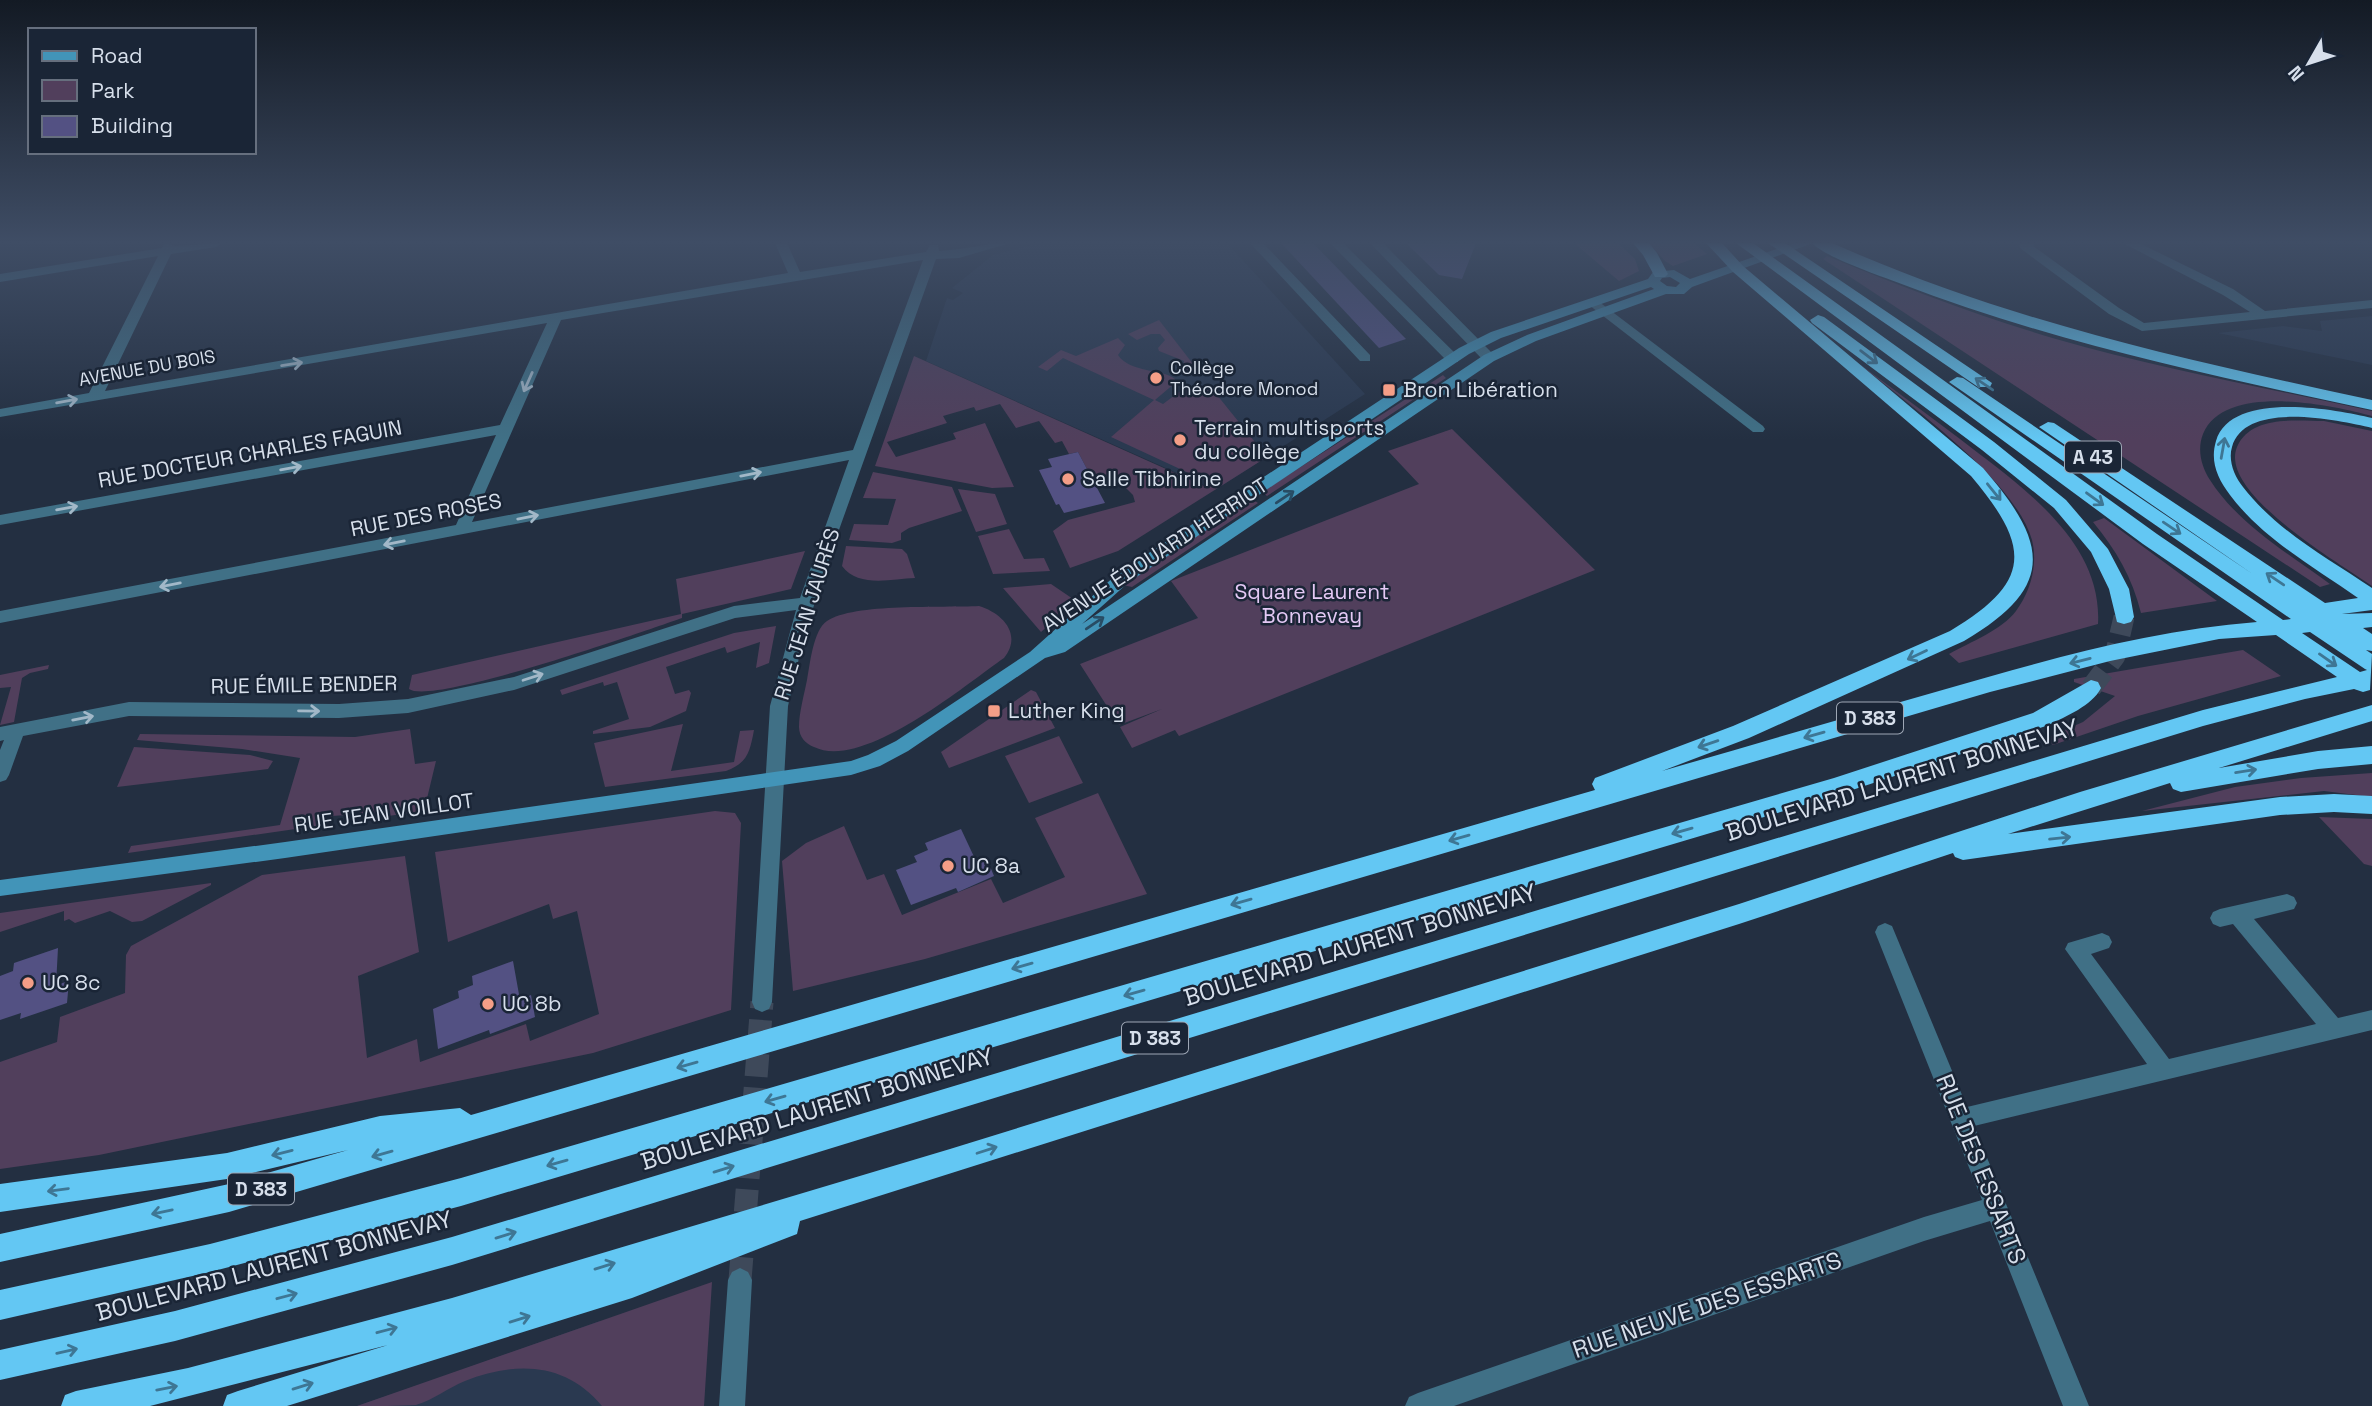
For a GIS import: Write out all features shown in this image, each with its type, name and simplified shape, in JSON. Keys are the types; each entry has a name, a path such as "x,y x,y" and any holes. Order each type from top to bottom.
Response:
{"highway":[{"path":"1524,819 1623,775 1741,732 1957,636 1983,622 2005,604 2016,590 2022,575 2024,553 2021,535 2009,512 1977,472 1785,309"},
{"path":"1803,309 1988,446 2060,504 2087,534 2112,572 2124,617"},
{"path":"1833,309 2150,539 2372,690"},
{"name":"A 43","path":"1849,309 2372,664"},
{"name":"A 43","path":"1874,309 2372,644"},
{"path":"1981,309 2028,324 2160,359 2372,405"},
{"path":"1998,309 2095,336 2176,354 2372,391"},
{"path":"2372,423 2314,412 2292,411 2245,419 2226,435 2221,443 2221,460 2235,490 2250,507 2372,601"},
{"path":"2215,629 2372,601"},
{"name":"D 383","path":"0,1248 229,1198 1990,684 2215,629 2372,620"},
{"name":"BOULEVARD LAURENT BONNEVAY","path":"0,1366 175,1326 452,1251 2203,718 2305,691 2372,677"},
{"path":"0,1305 211,1258 461,1192 1754,810 2041,719 2070,704 2091,688"},
{"path":"76,1406 188,1383 452,1313 950,1162 1919,856 2080,801 2372,713"},
{"path":"1919,856 2197,779 2318,760 2372,755"},
{"path":"1919,856 2079,836 2232,812 2334,803 2372,804"},
{"path":"0,1198 227,1167 380,1129 518,1114"},
{"path":"238,1406 632,1284 950,1162"}],"street":[{"path":"95,396 138,309"},
{"name":"AVENUE DU BOIS","path":"0,413 617,309"},
{"name":"RUE JEAN JAURÈS","path":"762,1002 779,706 806,604 912,309"},
{"path":"1318,309 1364,358"},
{"path":"1402,309 1453,359"},
{"path":"1442,309 1489,358"},
{"name":"AVENUE ÉDOUARD HERRIOT","path":"1036,656 1047,642 1123,578 1453,359 1477,344 1576,309"},
{"path":"1603,309 1758,429"},
{"name":"AVENUE ÉDOUARD HERRIOT","path":"774,779 851,768 874,761 902,747 1036,656 1059,648 1489,358 1526,340 1613,309"},
{"path":"2111,309 2141,327 2326,309"},
{"path":"2253,309 2263,315"},
{"path":"461,530 555,320"},
{"name":"RUE DOCTEUR CHARLES FAGUIN","path":"0,520 506,429"},
{"name":"RUE DES ROSES","path":"0,617 860,453"},
{"name":"RUE ÉMILE BENDER","path":"8,733 129,709 339,711 408,706 514,683 734,611 806,604"},
{"path":"0,775 8,733"},
{"name":"RUE JEAN VOILLOT","path":"0,888 271,852 774,779"},
{"path":"2287,903 2228,916 2333,1028"},
{"name":"RUE DES ESSARTS","path":"1885,932 2076,1406"},
{"path":"2102,943 2075,949 2164,1069"},
{"path":"1961,1119 2372,1020"},
{"name":"RUE NEUVE DES ESSARTS","path":"1418,1406 1924,1229 1997,1207"},
{"path":"732,1406 740,1280"}],"shaded area":[{"name":"Collège Théodore Monod","path":"943,309 1287,309 1365,394 1215,490 926,361"},
{"path":"2372,316 2372,365 2218,333 2283,326 2322,331 2320,321"},
{"path":"600,1321 622,1406 357,1406 436,1379"}],"green space":[{"path":"1898,309 1964,309 2095,350 2372,411 2372,416 2306,403 2255,403 2233,408 2215,418 2201,440 2200,451 2204,469 2222,496 2249,524 2330,584 2320,587"},
{"path":"1159,320 1200,373 1186,374 1183,369 1184,361 1159,351 1158,348 1165,340 1160,334 1151,334 1137,340 1128,334"},
{"path":"1118,338 1125,345 1118,355 1123,361 1175,379 1175,383 1155,400 1163,404 1183,389 1209,385 1267,457 1118,551 1070,568 1053,531 1068,520 1135,502 1133,495 1120,482 1097,488 1078,452 1069,454 1062,441 1055,443 1039,421 1016,428 1000,404 976,411 974,407 943,416 947,423 887,442 896,457 956,439 953,433 985,423 1014,487 992,488 875,466 914,356 1204,486 1208,482 1111,437 1154,400 1063,358 1047,371 1038,367 1061,350 1076,356"},
{"path":"1857,362 2007,475 2053,517 2072,540 2087,566 2096,594 2098,624 1959,663 1949,654 1994,630 2016,611 2026,595 2032,577 2032,540 2022,517 1982,468 1929,420"},
{"path":"1443,375 1446,378 1267,496 1262,492"},
{"path":"2324,421 2372,431 2372,586 2285,525 2246,485 2236,465 2237,447 2252,429 2275,422"},
{"name":"Square Laurent Bonnevay","path":"1452,429 1595,570 1179,736 1175,730 1132,748 1120,727 1162,709 1119,725 1080,664 1198,618 1171,581 1419,484 1388,451"},
{"path":"873,472 952,487 962,511 909,528 901,533 901,540 892,543 849,540 854,524 888,525 896,499 863,498"},
{"path":"958,489 995,494 1007,524 976,532"},
{"path":"1252,499 1258,503 1132,587 1123,585"},
{"path":"2104,518 2217,601 2141,613 2122,564 2093,522"},
{"path":"1009,529 1024,559 1044,558 1050,571 993,574 978,536"},
{"path":"846,546 902,549 907,554 915,578 876,581 857,577 842,566"},
{"path":"805,551 791,589 682,614 682,618 627,637 496,677 456,687 426,691 409,689 412,675 681,614 676,579"},
{"path":"1051,584 1076,601 1041,632 1003,588"},
{"path":"979,606 1002,619 1011,633 1009,649 1004,658 913,722 885,737 859,747 835,751 814,747 804,740 799,731 799,722 811,657 818,632 827,621 840,615 877,609"},
{"path":"776,626 769,663 756,668 760,642 727,653 725,647 666,667 675,694 689,690 691,693 686,711 650,727 593,734 593,731 629,719 617,682 604,686 603,682 562,695 560,690 734,633"},
{"path":"2243,650 2281,676 2138,716 2053,745 2046,738 2083,722 2115,696 2074,682 2074,679"},
{"path":"49,665 48,669 30,673 22,678 14,722 0,725 11,687 0,688 0,675"},
{"path":"1031,690 1036,692 1055,728 949,768 941,752"},
{"path":"683,724 671,771 734,762 740,731 754,730 747,755 739,764 726,771 605,787 594,743"},
{"path":"410,729 415,764 436,761 424,811 345,822 346,815 332,816 330,824 128,853 131,846 280,825 300,758 242,749 137,740 140,734 355,737"},
{"path":"1059,736 1083,783 1029,803 1005,756"},
{"path":"134,747 250,755 273,761 268,769 117,787"},
{"path":"2372,773 2372,797 2324,791 2142,811 2235,787 2301,778"},
{"path":"1098,793 1147,894 925,959 793,991 782,861 806,843 844,826 867,880 884,874 902,915 991,879 1003,903 1065,877 1035,818"},
{"path":"715,811 735,813 741,823 731,1010 593,1053 99,1155 0,1169 0,1062 57,1042 60,1017 125,993 126,955 131,946 262,875 405,856 419,952 358,976 367,1058 417,1039 420,1062 526,1024 530,1041 599,1014 577,911 553,919 549,904 448,942 435,852"},
{"path":"2319,817 2372,819 2372,866 2364,864"},
{"path":"211,883 142,921 132,922 110,911 75,923 69,919 64,921 64,911 0,932 0,913"},
{"path":"712,1282 704,1406 602,1406 588,1391 556,1373 521,1369 502,1370 465,1381 416,1405 357,1406"}],"building":[{"path":"1342,309 1377,309 1406,339 1379,348"},
{"name":"Salle Tibhirine","path":"1078,452 1105,503 1064,513 1059,504 1056,505 1039,470 1052,467 1048,459"},
{"name":"UC 8a","path":"961,829 976,861 986,857 994,876 958,892 956,888 911,905 896,870 917,862 914,856 928,850 925,843"},
{"name":"UC 8c","path":"58,948 56,985 69,981 67,1003 20,1019 21,1013 0,1020 0,976 13,971 14,963"},
{"name":"UC 8b","path":"513,961 520,1000 531,995 535,1017 438,1049 433,1009 459,998 458,991 473,985 472,976"}],"tunnel":[{"path":"2091,688 2115,656 2124,617"},
{"path":"740,1280 762,1002"}],"place":[{"name":"Collège Théodore Monod","path":"1156,378"},
{"name":"Bron Libération","path":"1389,390"},
{"name":"Terrain multisports du collège","path":"1180,440"},
{"name":"Salle Tibhirine","path":"1068,479"},
{"name":"Luther King","path":"994,711"},
{"name":"UC 8a","path":"948,866"},
{"name":"UC 8c","path":"28,983"},
{"name":"UC 8b","path":"488,1004"}]}
